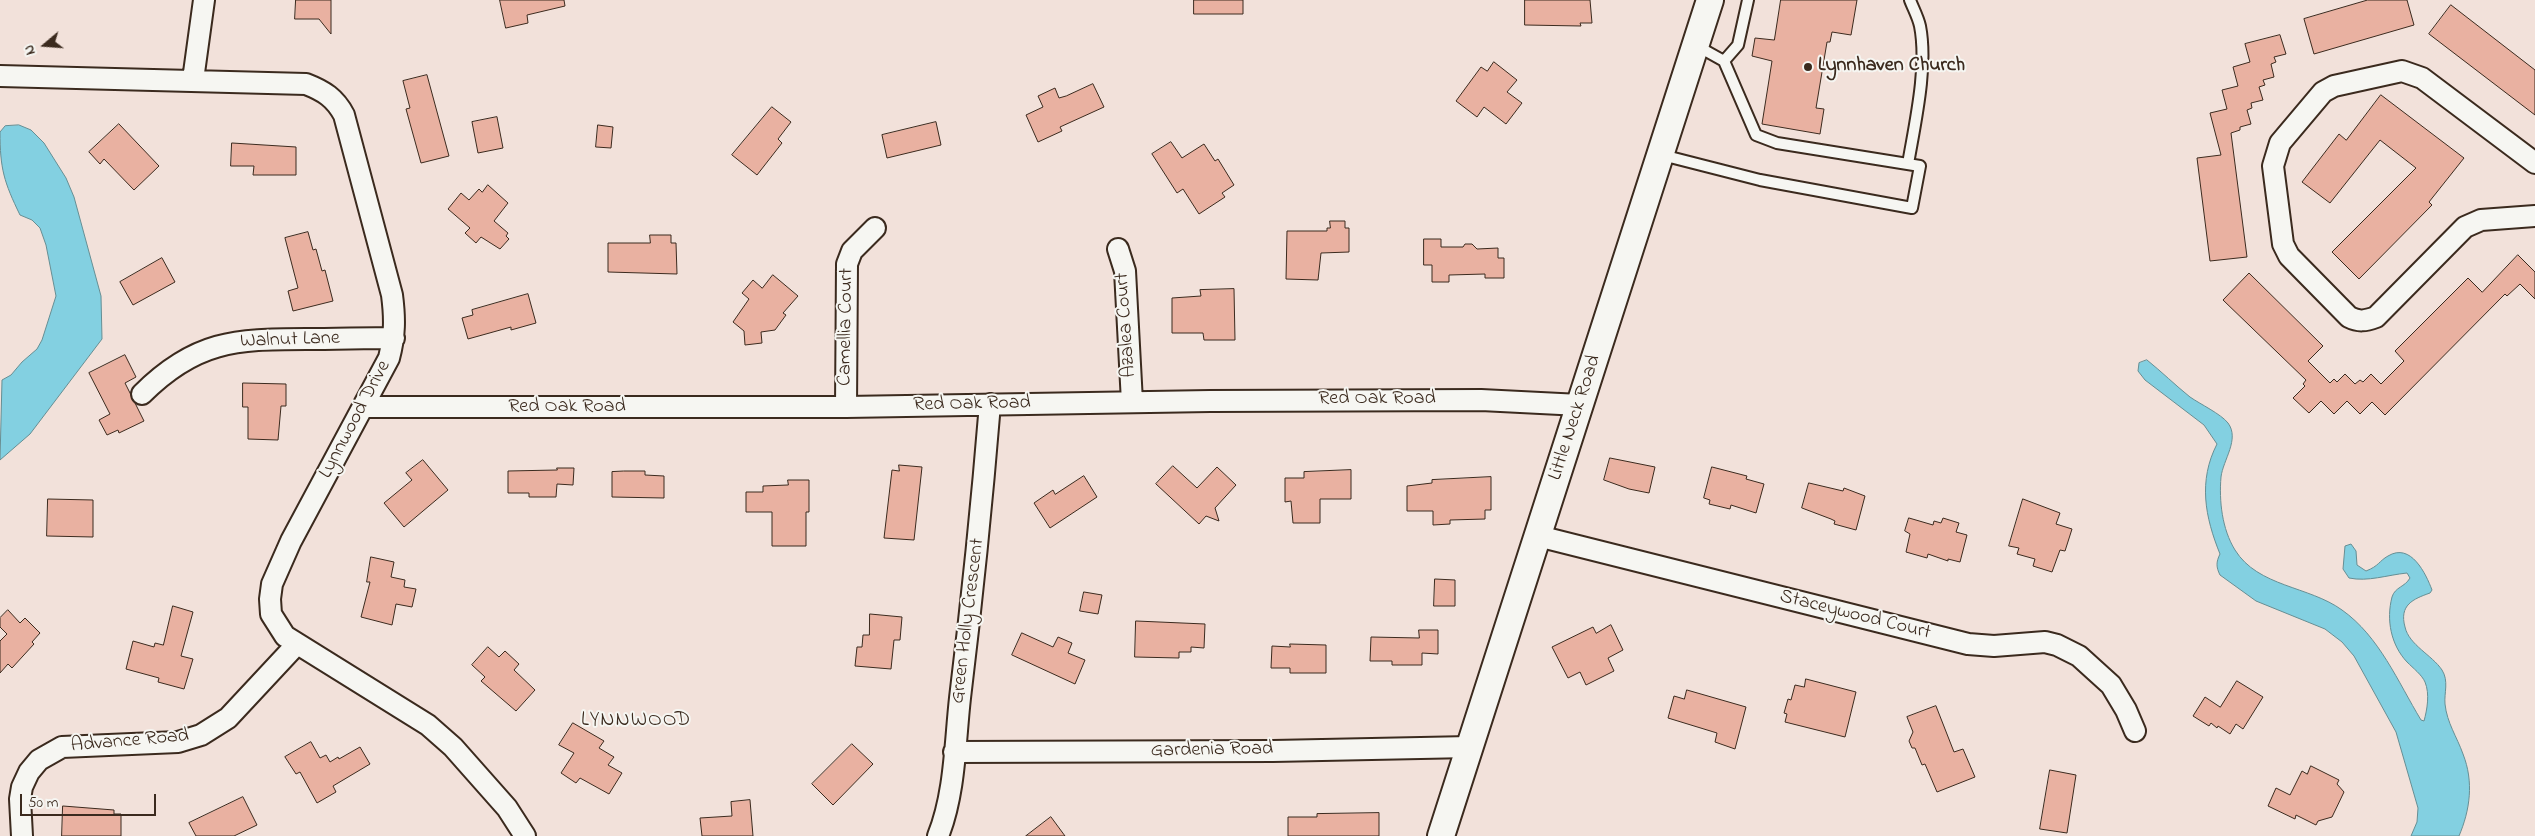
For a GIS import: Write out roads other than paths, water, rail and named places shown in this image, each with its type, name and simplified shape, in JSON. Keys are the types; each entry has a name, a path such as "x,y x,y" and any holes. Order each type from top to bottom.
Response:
{"street":[{"path":"193,80 204,0"},
{"name":"Little Neck Road","path":"1441,836 1710,0"},
{"path":"2535,163 2422,78 2402,71 2334,86 2323,92 2280,143 2273,166 2283,244 2289,256 2349,317 2356,320 2366,321 2376,316 2465,227 2481,220 2535,216"},
{"name":"Lynnwood Drive","path":"0,76 306,84 320,89 340,107 344,115 392,295 395,318 394,338 389,358 291,541 272,584 271,614 285,636 428,725 454,747 507,808 525,836"},
{"name":"Camellia Court","path":"846,407 847,264 859,242 875,228"},
{"name":"Azalea Court","path":"1118,249 1124,271 1132,402"},
{"name":"Walnut Lane","path":"142,394 178,364 221,344 252,339 394,338"},
{"name":"Red Oak Road","path":"364,407 846,407 1132,402 1481,400 1580,405"},
{"name":"Green Holly Crescent","path":"938,836 946,815 954,752 978,552 990,404"},
{"name":"Staceywood Court","path":"1538,536 1968,644 1994,646 2045,642 2057,644 2079,656 2098,671 2111,686 2126,710 2135,731"},
{"name":"Advance Road","path":"22,836 20,800 22,787 29,772 39,760 62,748 178,742 201,736 228,718 297,644"},
{"name":"Gardenia Road","path":"954,752 1273,751 1470,747"}],"lane":[{"path":"1724,61 1738,45 1748,0"},
{"path":"1908,164 1915,127 1922,58 1920,25 1910,0"},
{"path":"1661,155 1760,180 1912,208 1920,166 1778,143 1756,135 1724,61 1696,45"}],"water":[{"path":"19,125 31,130 44,143 66,178 74,197 101,296 102,339 30,434 0,460 2,380 11,375 37,349 42,340 56,296 46,245 40,228 32,220 20,215 10,193 2,166 0,132 5,126"},
{"path":"2147,360 2190,397 2225,420 2231,429 2232,443 2222,470 2221,496 2224,524 2235,550 2257,572 2329,602 2355,621 2377,646 2396,675 2421,720 2424,721 2428,697 2427,687 2420,674 2407,662 2397,648 2390,623 2390,606 2393,594 2410,578 2407,573 2370,579 2349,578 2343,569 2345,546 2351,544 2356,551 2357,565 2366,571 2388,556 2396,553 2404,553 2410,556 2422,569 2432,590 2430,593 2413,601 2406,608 2404,613 2405,627 2411,639 2438,665 2444,674 2446,711 2469,775 2468,806 2459,836 2411,836 2417,822 2418,808 2396,732 2354,656 2342,642 2325,629 2256,601 2220,575 2217,564 2220,554 2207,513 2206,499 2207,472 2217,444 2204,425 2145,380 2138,371 2139,363"}],"place":[{"name":"Lynnhaven Church","path":"1808,67"}],"district":[{"name":"LYNNWOOD","path":"636,722"}]}
